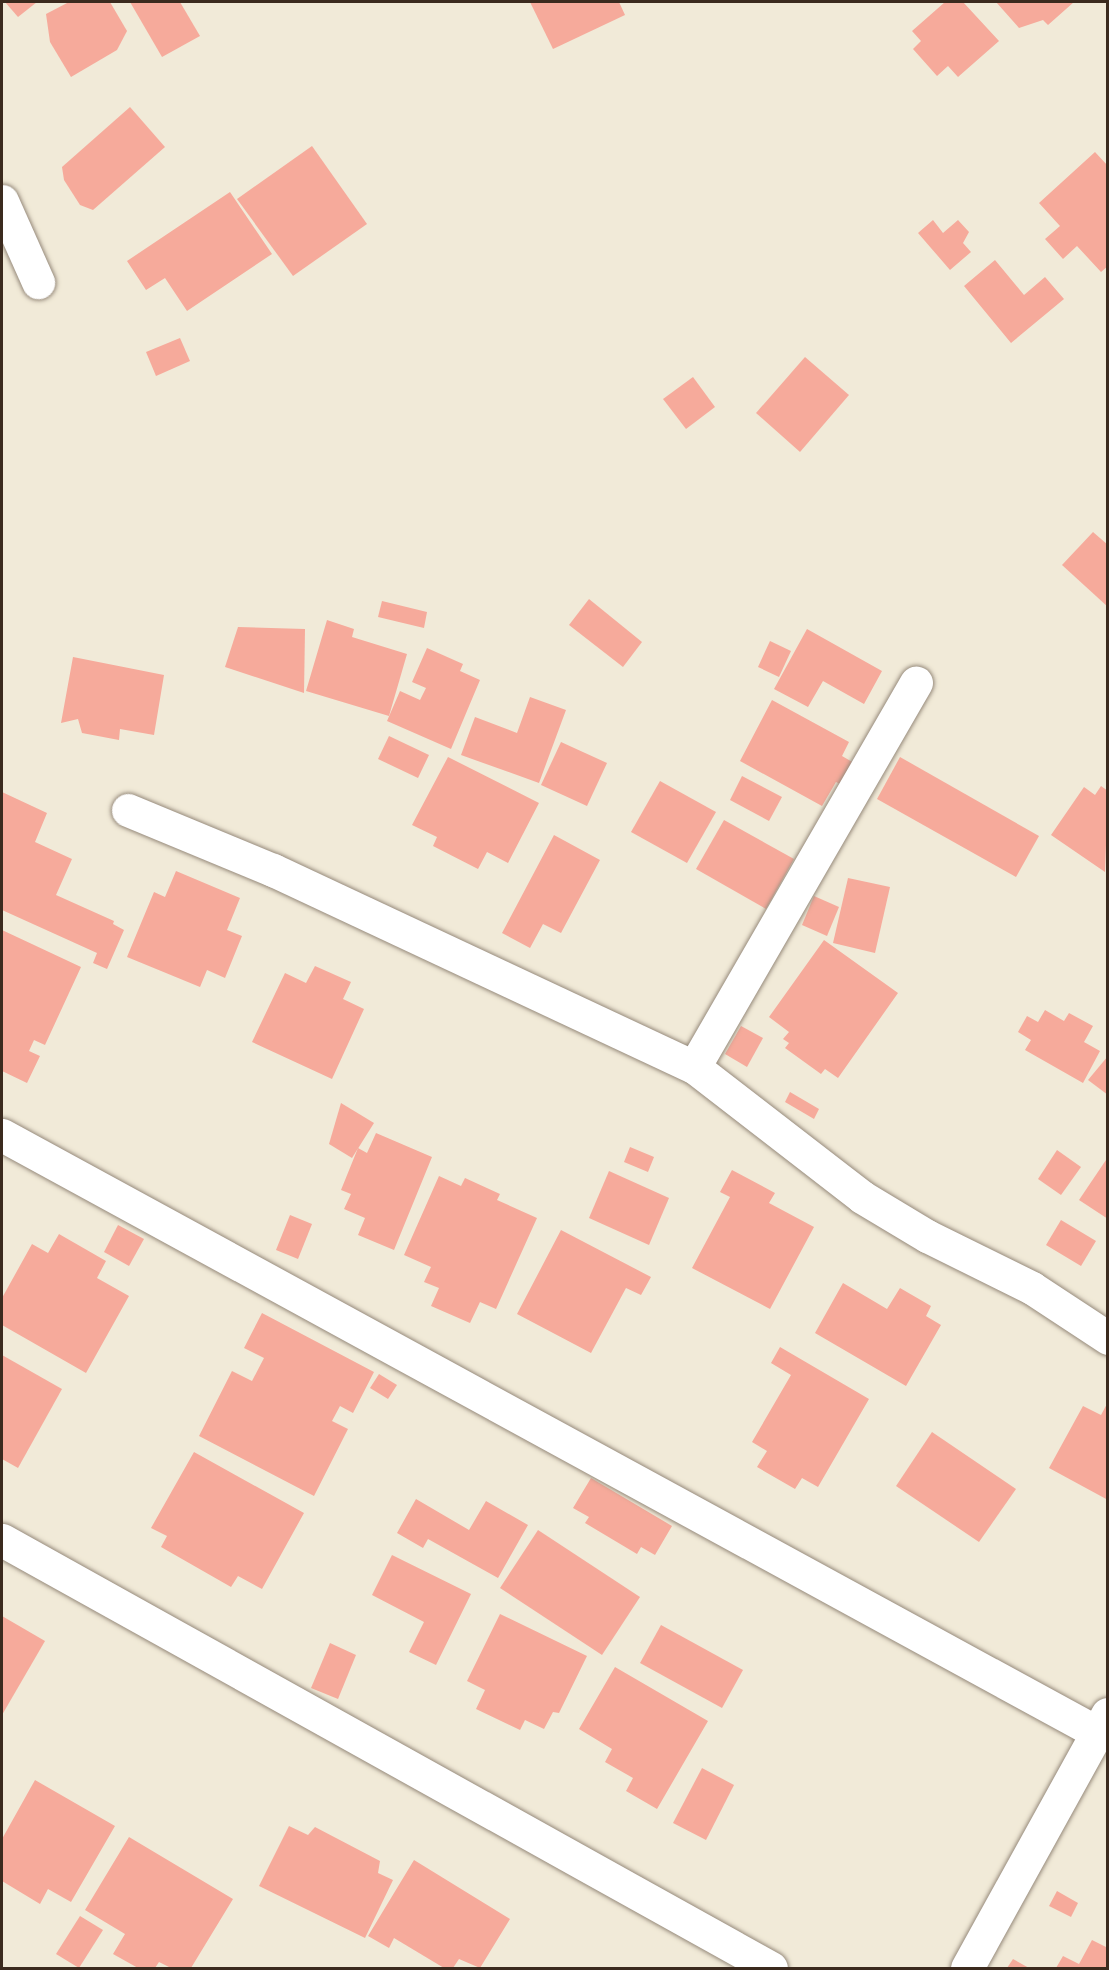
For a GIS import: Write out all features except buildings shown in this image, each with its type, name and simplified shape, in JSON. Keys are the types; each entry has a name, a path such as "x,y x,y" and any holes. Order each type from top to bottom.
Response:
{"street":[{"path":"2,201 38,282"},
{"path":"694,1067 916,682"},
{"path":"128,810 273,870 694,1067 862,1197 927,1236 1032,1288 1107,1338"},
{"path":"2,1135 1102,1722 967,1968"},
{"path":"2,1540 771,1968"}]}
